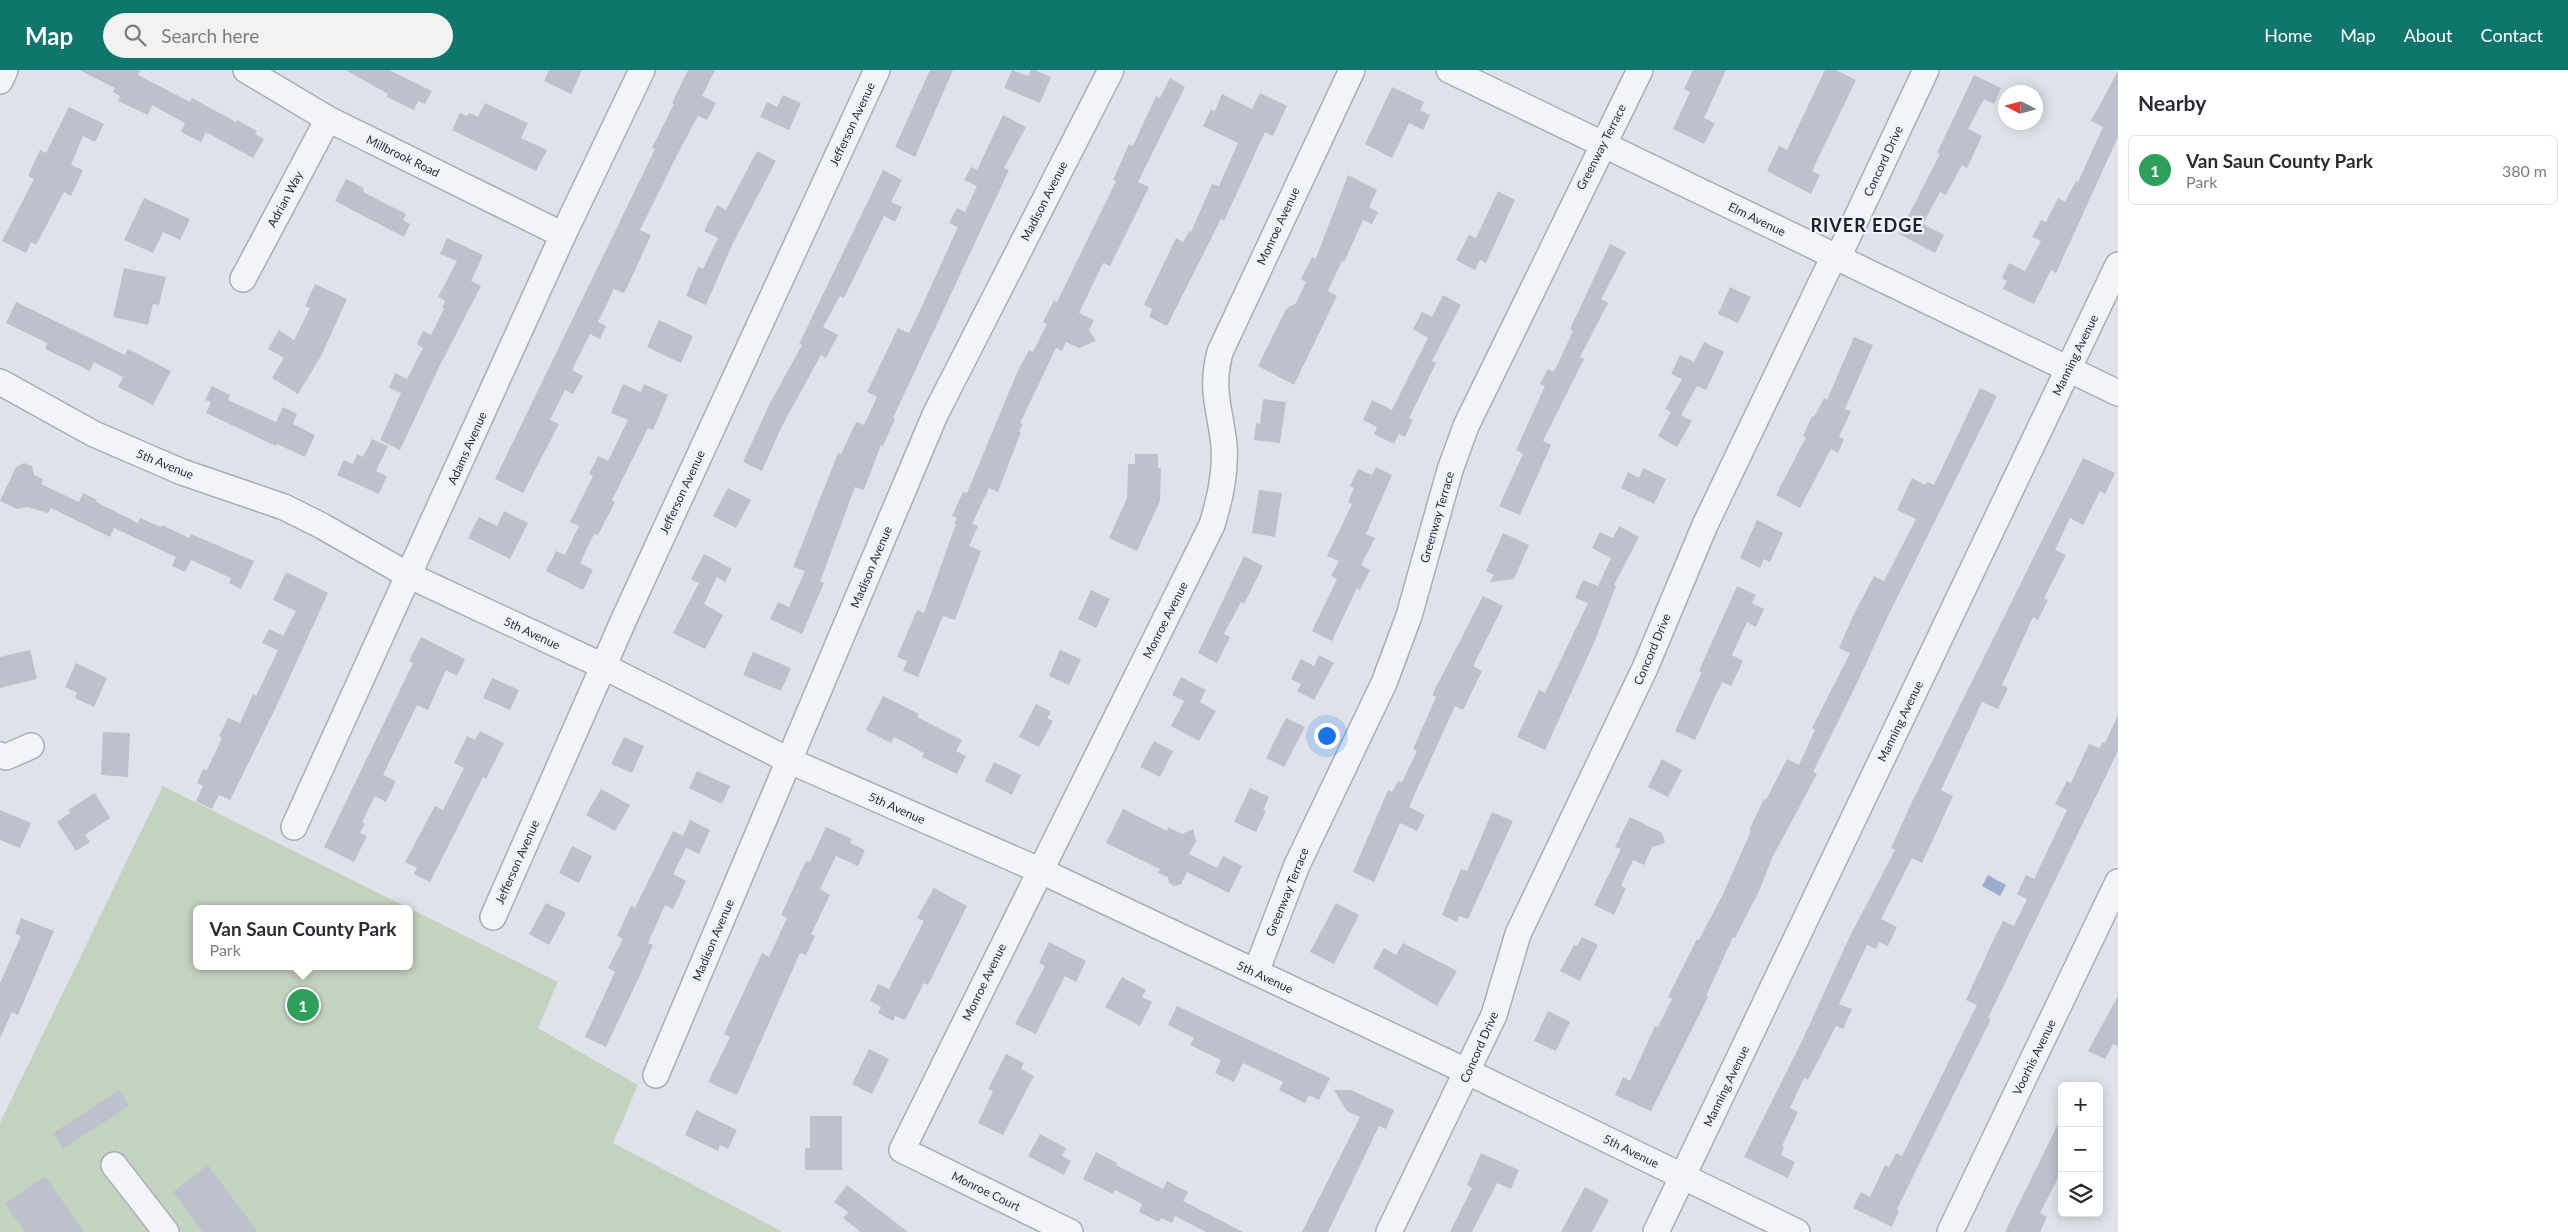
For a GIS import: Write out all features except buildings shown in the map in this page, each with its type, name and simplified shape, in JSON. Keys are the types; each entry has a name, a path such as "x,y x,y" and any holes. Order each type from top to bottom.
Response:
{"street":[{"path":"0,81 6,70"},
{"name":"Millbrook Road","path":"246,70 328,119 563,235"},
{"name":"Adams Avenue","path":"294,827 563,235 642,70"},
{"name":"Jefferson Avenue","path":"493,917 603,666 877,70"},
{"name":"Madison Avenue","path":"656,1075 935,415 1111,70"},
{"name":"Monroe Avenue","path":"902,1150 1039,870 1212,525 1221,496 1224,468 1224,444 1215,395 1215,371 1220,352 1352,70"},
{"name":"Elm Avenue","path":"1449,70 2118,393"},
{"name":"Greenway Terrace","path":"1256,972 1297,865 1384,683 1409,616 1450,470 1466,426 1602,144 1607,138 1640,70"},
{"name":"Concord Drive","path":"1389,1232 1494,1015 1518,934 1641,677 1705,524 1834,256 1841,251 1926,70"},
{"name":"Adrian Way","path":"243,279 328,119"},
{"name":"Manning Avenue","path":"1656,1232 2118,266"},
{"name":"5th Avenue","path":"0,382 103,438 182,472 284,507 322,526 408,575 603,666 790,761 1039,870 1468,1072 1797,1232"},
{"path":"0,754 6,757 31,746"},
{"name":"Voorhis Avenue","path":"1950,1232 2118,882"},
{"name":"Monroe Court","path":"902,1150 1070,1232"},
{"path":"114,1165 166,1232"}],"green space":[{"path":"163,786 403,905 193,905 193,970 413,970 413,910 558,982 538,1028 638,1085 613,1143 783,1232 0,1232 0,1123"}],"water":[{"path":"1988,875 2006,885 2000,896 1982,886"}],"place":[{"name":"Van Saun County Park","path":"303,1005"}],"district":[{"name":"RIVER EDGE","path":"1867,225"}]}
